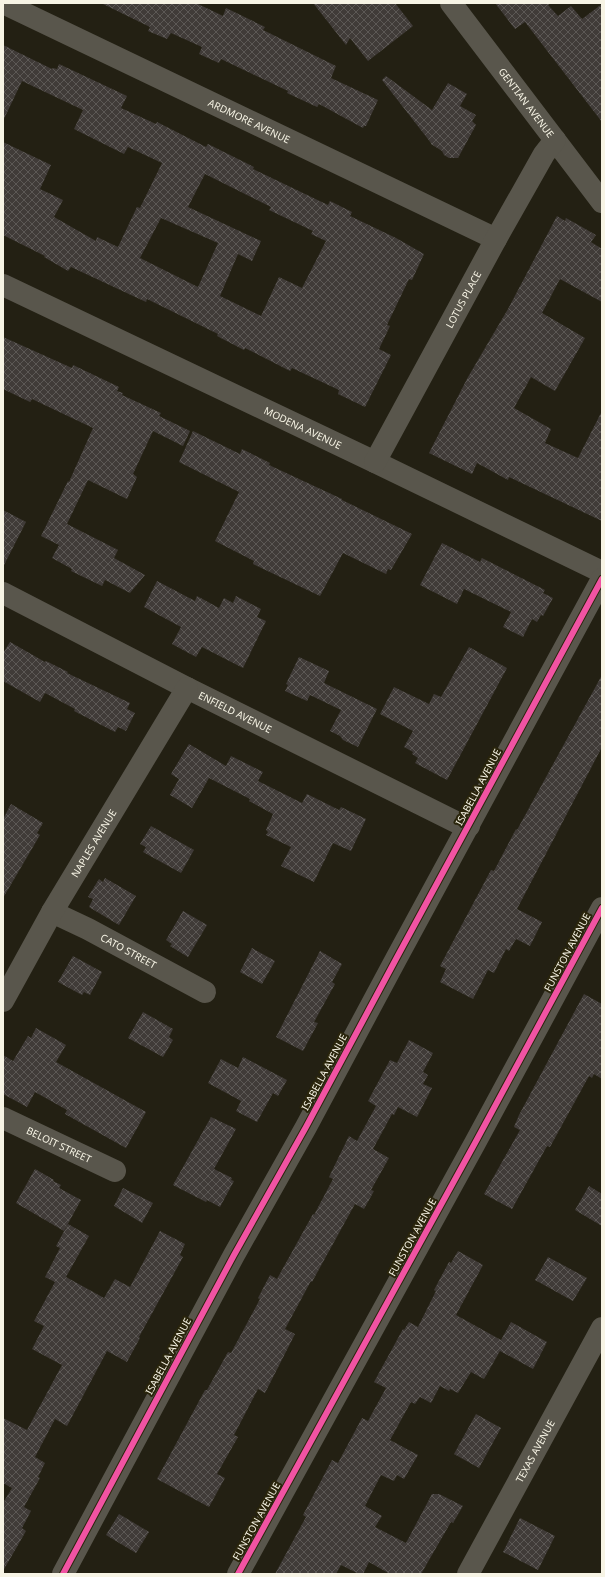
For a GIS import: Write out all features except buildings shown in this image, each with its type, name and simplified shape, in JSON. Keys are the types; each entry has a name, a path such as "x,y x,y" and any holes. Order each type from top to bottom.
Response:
{"street":[{"name":"ARDMORE AVENUE","path":"3,3 496,239"},
{"name":"GENTIAN AVENUE","path":"451,3 602,202"},
{"name":"LOTUS PLACE","path":"375,462 496,239 544,154 555,140"},
{"name":"MODENA AVENUE","path":"3,285 602,572"},
{"name":"ISABELLA AVENUE","path":"63,1574 234,1255 306,1127 602,579"},
{"name":"ENFIELD AVENUE","path":"3,593 187,688 456,822 469,826"},
{"name":"NAPLES AVENUE","path":"3,1001 52,912 187,688"},
{"name":"FUNSTON AVENUE","path":"238,1574 468,1157 602,908"},
{"name":"CATO STREET","path":"52,912 88,929 205,992"},
{"name":"BELOIT STREET","path":"3,1118 115,1171"},
{"name":"TEXAS AVENUE","path":"468,1574 602,1328"}],"cycle path":[{"path":"63,1574 234,1255 306,1127 602,579"},
{"path":"238,1574 475,1143 602,908"}]}
